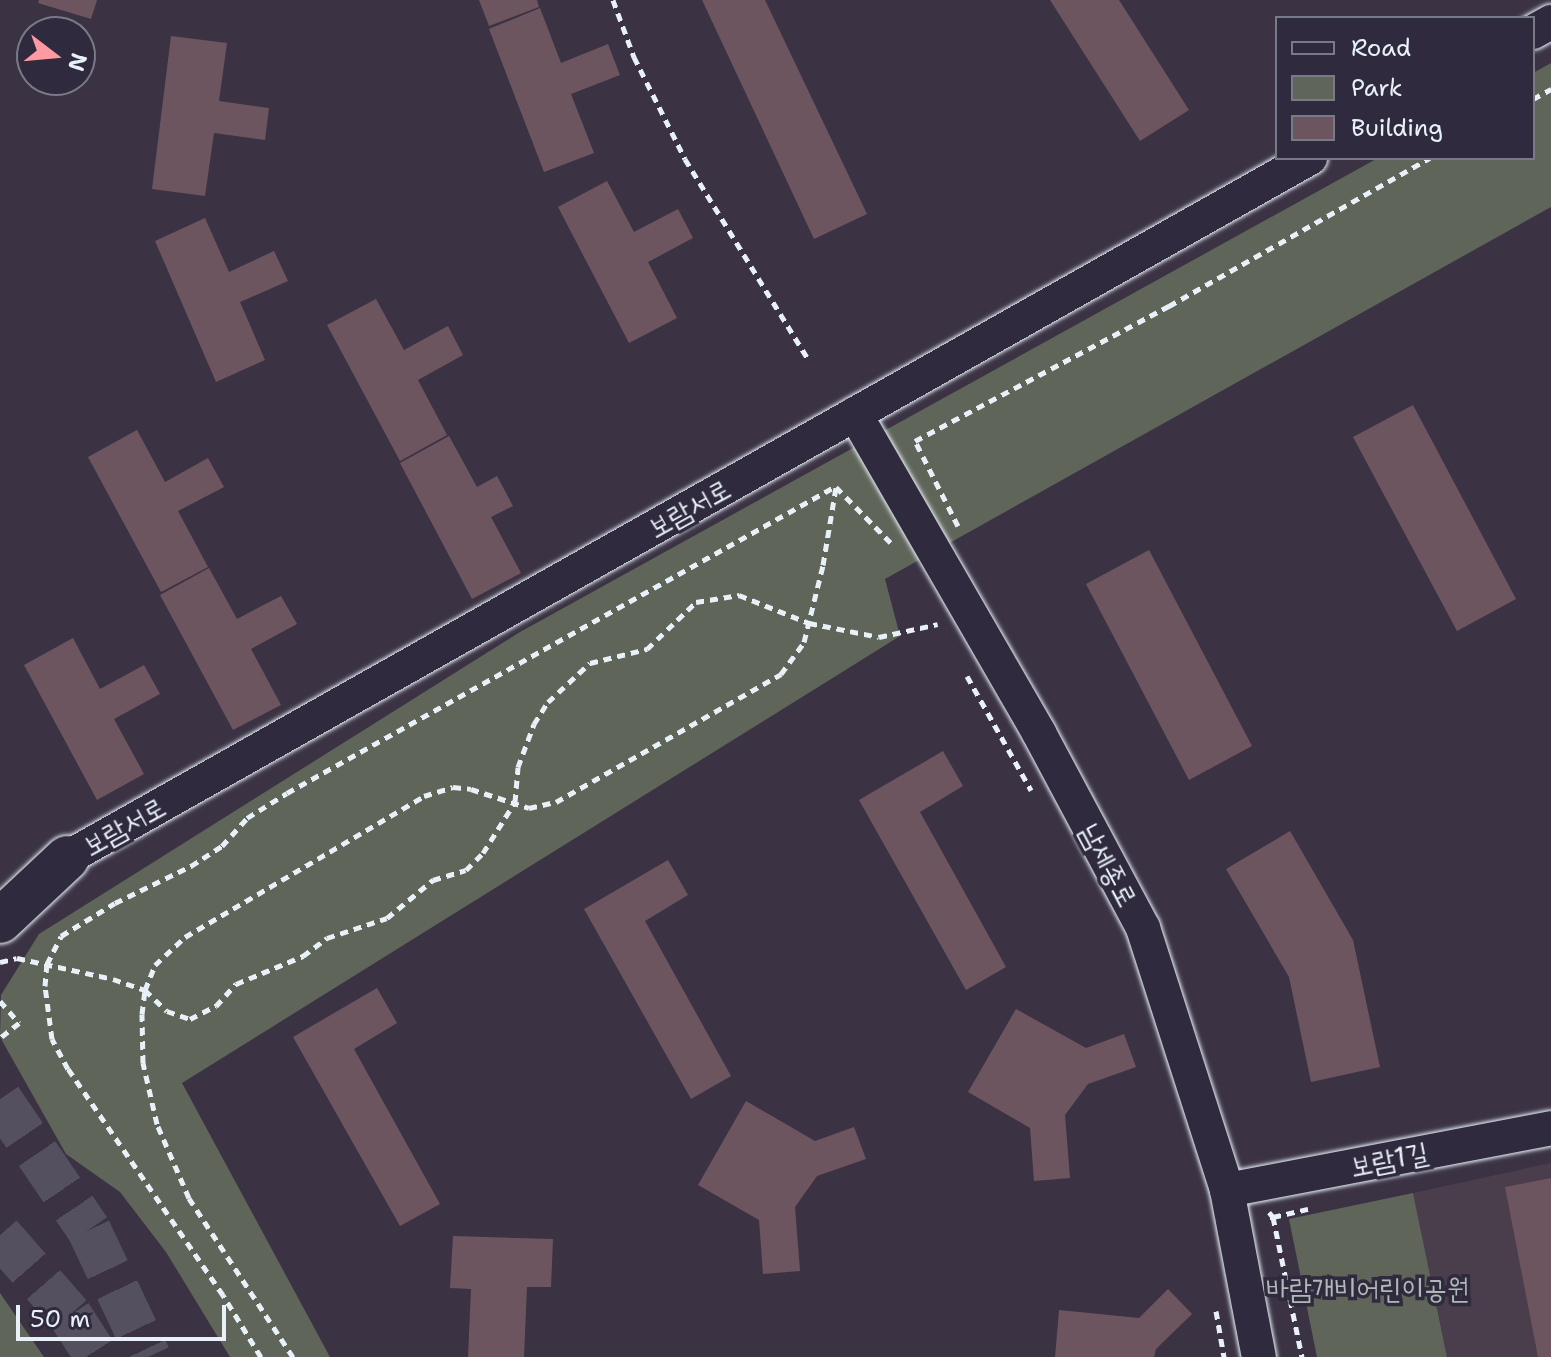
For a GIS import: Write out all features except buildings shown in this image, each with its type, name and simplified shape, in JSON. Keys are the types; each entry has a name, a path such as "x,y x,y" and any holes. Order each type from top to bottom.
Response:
{"highway":[{"path":"0,893 67,858"},
{"path":"0,921 67,858"}],"street":[{"name":"보람서로","path":"67,858 1306,160"},
{"name":"남세종로","path":"855,414 1039,733 1143,928 1227,1190 1259,1357"},
{"name":"보람1길","path":"1227,1190 1551,1128"}],"path":[{"path":"613,0 634,57 685,159 808,359"},
{"path":"966,540 915,441 1169,306 1426,160"},
{"path":"836,486 893,545 901,558"},
{"path":"293,1357 189,1198 157,1124 143,1063 145,990 155,965 185,937 424,796 453,787 471,789 529,808 556,802 781,674 804,642 823,565 836,486"},
{"path":"261,1357 52,1039 47,1015 47,964 61,936 115,903 191,866 222,846 247,818 287,793 836,486"},
{"path":"0,962 17,958 145,990 167,1011 190,1019 216,1006 236,984 303,956 327,938 387,918 433,880 466,870 483,853 515,802 518,767 534,724 548,702 590,663 647,649 696,602 739,595 809,623 879,637 938,624"},
{"path":"930,610 945,637"},
{"path":"961,665 1039,803"},
{"path":"0,1001 19,1023 0,1038"},
{"path":"1273,1217 1302,1357"},
{"path":"1214,1298 1224,1357"}],"shaded area":[{"path":"1551,1163 1551,1357 1447,1357 1413,1193"}],"green space":[{"path":"1551,63 1551,207 885,579 900,636 182,1083 330,1357 230,1357 166,1252 120,1192 66,1154 0,1037 1,995 39,934 520,632 1374,160 1535,160 1535,72"},
{"name":"바람개비어린이공원","path":"1413,1193 1447,1357 1317,1357 1289,1219"},
{"path":"0,1293 44,1357 0,1357"}],"tunnel":[{"path":"0,1099 89,1230 149,1357"},
{"path":"0,1235 70,1315 97,1357"}]}
